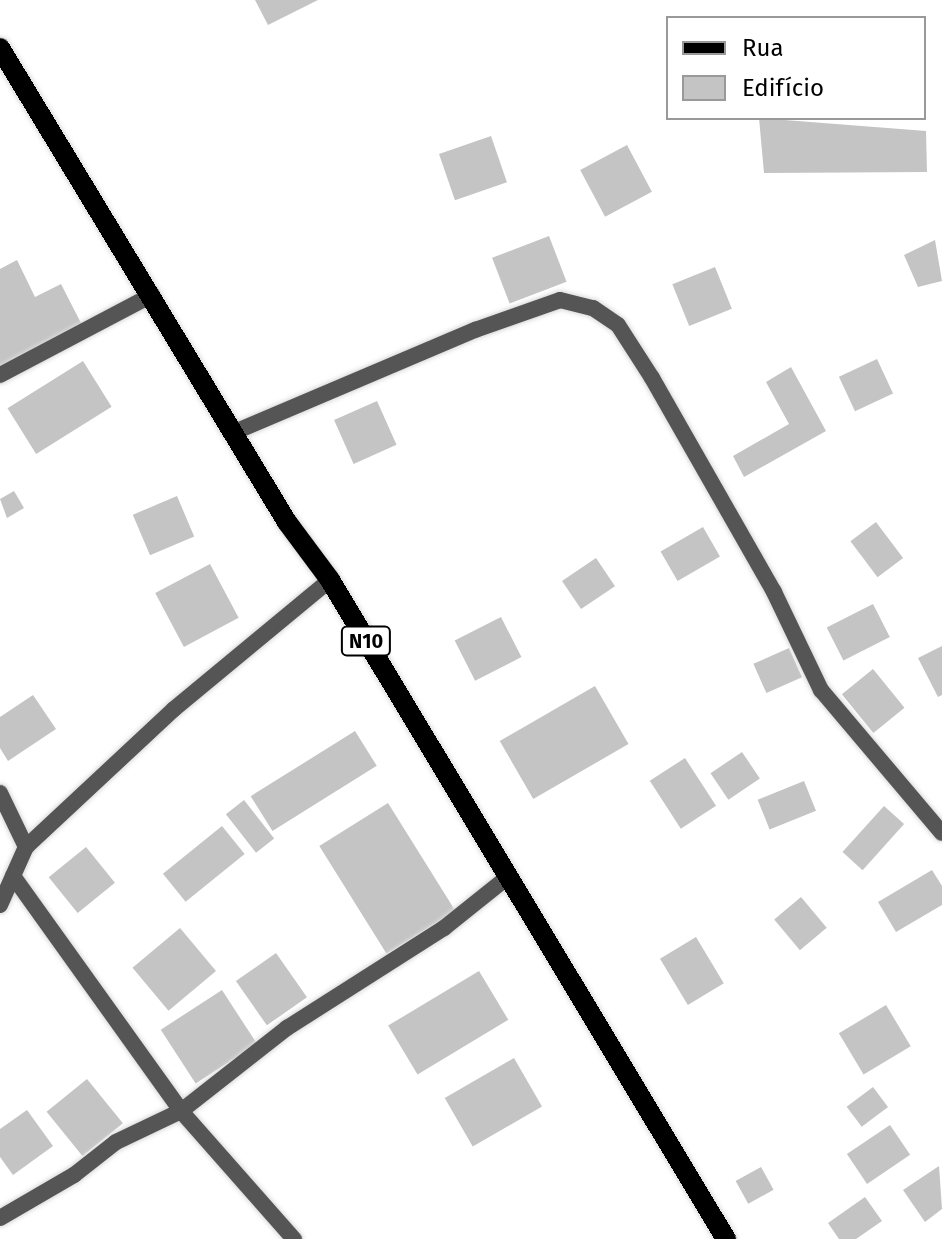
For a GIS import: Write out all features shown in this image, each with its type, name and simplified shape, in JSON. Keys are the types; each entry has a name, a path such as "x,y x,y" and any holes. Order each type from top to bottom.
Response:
{"main road":[{"name":"N10","path":"0,48 237,431 287,522 330,580 726,1239"}],"street":[{"path":"0,375 152,295"},
{"path":"237,431 475,330 560,300 593,308 618,325 652,378 774,592 821,690 942,833"},
{"path":"0,905 26,847 174,709 330,580"},
{"path":"0,793 26,847"},
{"path":"13,876 181,1111 294,1239"},
{"path":"0,1218 74,1175 116,1142 181,1111 287,1028 444,928 508,877"}],"building":[{"path":"255,0 318,0 268,25"},
{"path":"759,120 926,131 927,172 764,173"},
{"path":"491,136 507,182 455,200 439,154"},
{"path":"627,145 652,192 605,217 580,170"},
{"path":"549,236 567,282 510,304 492,258"},
{"path":"935,240 942,281 918,287 904,255"},
{"path":"17,260 35,297 61,284 82,325 0,366 0,269"},
{"path":"715,267 732,309 689,326 672,284"},
{"path":"877,359 893,393 855,411 839,377"},
{"path":"83,361 112,407 36,454 8,408"},
{"path":"791,367 826,431 744,477 733,456 789,424 766,382"},
{"path":"377,401 397,445 354,464 334,420"},
{"path":"14,491 24,508 7,518 0,499"},
{"path":"177,496 194,537 150,555 133,515"},
{"path":"876,522 903,558 878,577 850,541"},
{"path":"703,527 720,556 678,581 661,552"},
{"path":"596,558 615,586 581,609 562,581"},
{"path":"210,564 239,618 184,647 155,593"},
{"path":"873,604 890,637 843,661 827,628"},
{"path":"501,617 521,657 475,681 455,641"},
{"path":"942,646 942,695 938,697 918,658"},
{"path":"789,648 802,677 766,693 753,664"},
{"path":"873,669 904,708 873,733 842,694"},
{"path":"595,686 628,744 533,799 500,741"},
{"path":"33,695 56,729 8,761 0,748 0,717"},
{"path":"355,731 377,766 272,831 251,796"},
{"path":"742,752 760,779 728,800 710,773"},
{"path":"685,758 716,806 681,829 650,781"},
{"path":"804,781 816,811 770,829 758,800"},
{"path":"244,800 274,839 256,853 226,814"},
{"path":"388,803 455,911 387,954 319,846"},
{"path":"884,806 904,824 863,870 843,852"},
{"path":"222,826 245,854 186,902 163,874"},
{"path":"86,847 115,883 78,913 49,877"},
{"path":"932,870 942,886 942,905 896,932 878,902"},
{"path":"801,897 827,928 800,950 774,919"},
{"path":"180,928 216,971 169,1011 133,968"},
{"path":"696,937 724,983 688,1005 660,959"},
{"path":"276,953 307,997 267,1025 236,981"},
{"path":"479,971 508,1020 417,1074 388,1026"},
{"path":"222,990 257,1044 196,1083 161,1030"},
{"path":"886,1005 911,1046 864,1074 839,1033"},
{"path":"514,1058 542,1106 473,1146 445,1098"},
{"path":"87,1079 123,1123 82,1156 47,1112"},
{"path":"873,1087 888,1107 862,1127 847,1107"},
{"path":"27,1110 53,1146 13,1175 0,1157 0,1129"},
{"path":"890,1125 910,1155 867,1184 847,1154"},
{"path":"939,1166 942,1209 925,1222 903,1190"},
{"path":"761,1167 774,1190 748,1204 736,1181"},
{"path":"865,1197 882,1221 856,1239 839,1239 828,1223"}]}
